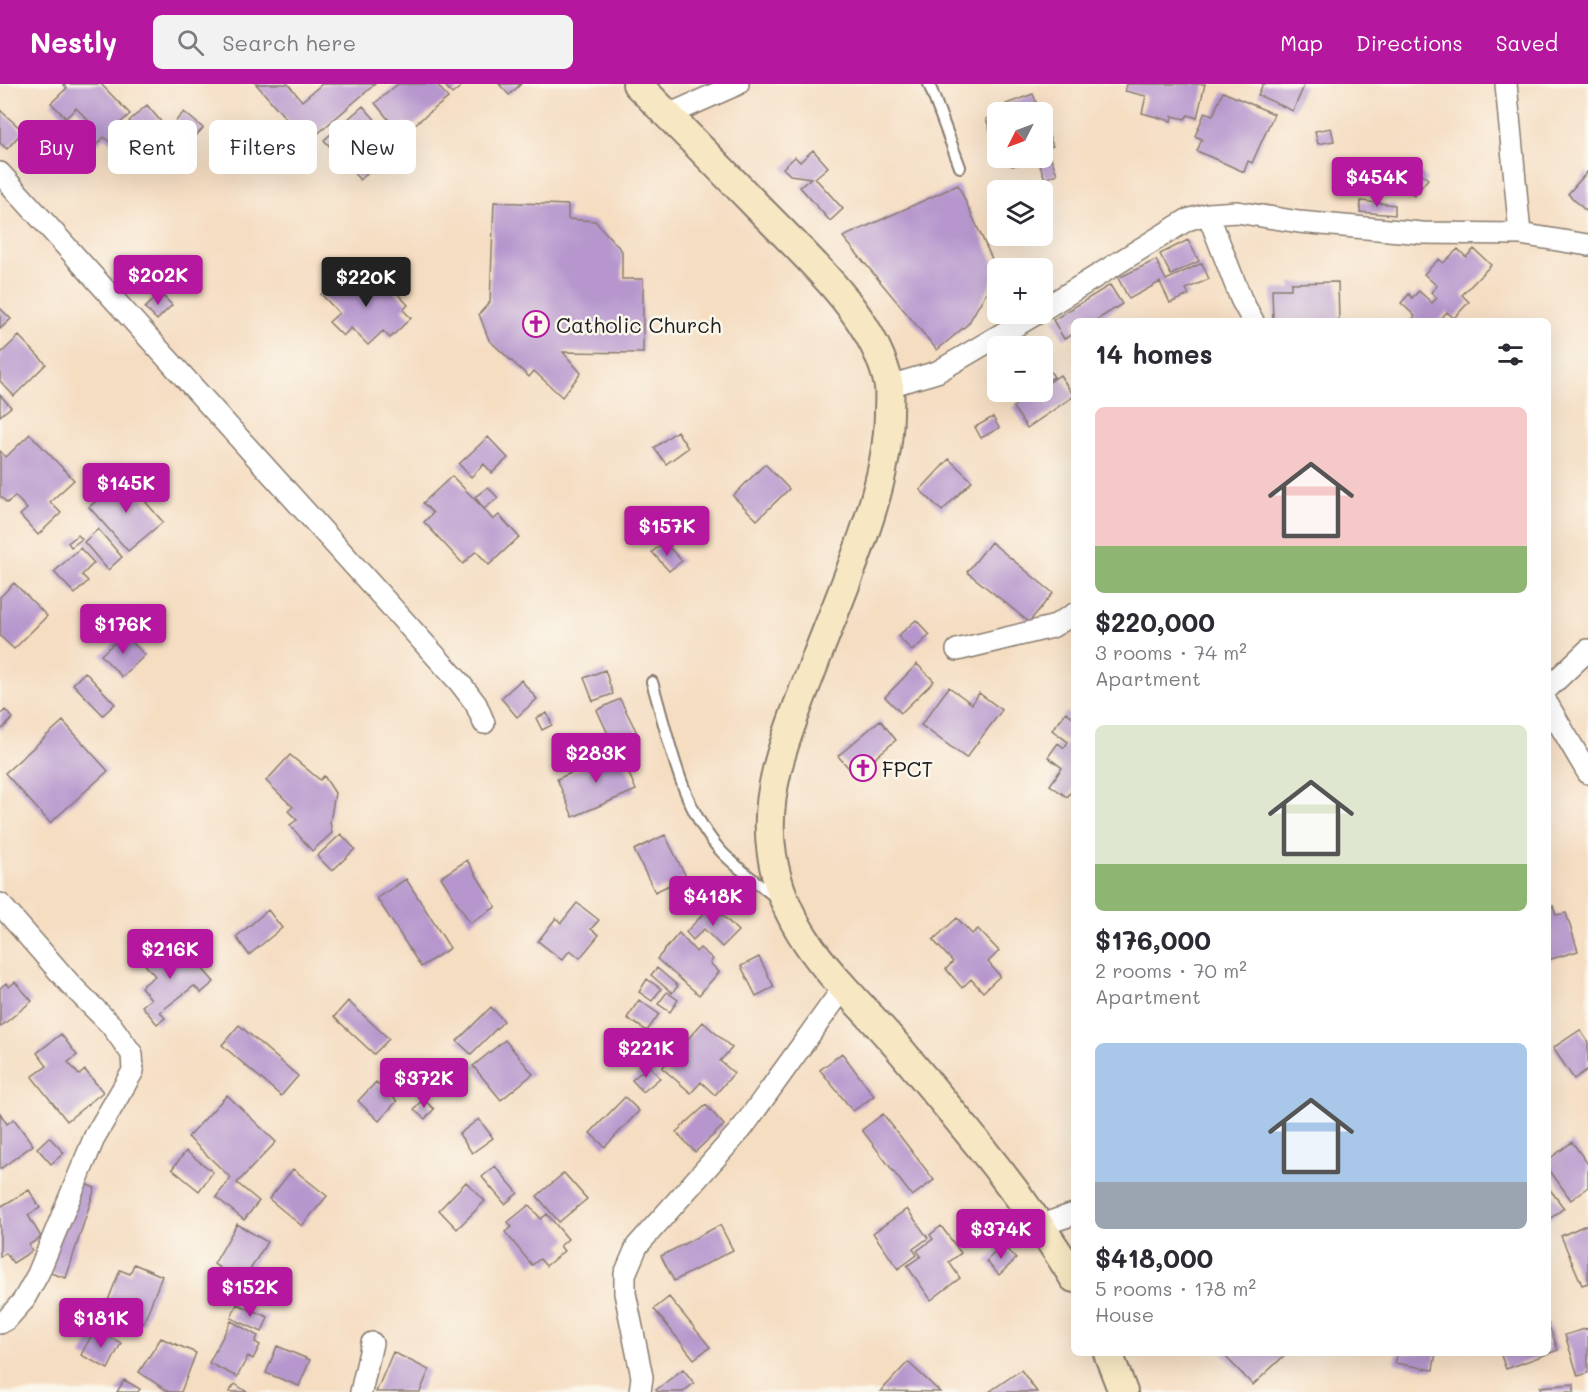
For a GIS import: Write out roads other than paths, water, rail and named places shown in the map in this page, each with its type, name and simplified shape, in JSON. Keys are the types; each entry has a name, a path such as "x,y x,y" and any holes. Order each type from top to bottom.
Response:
{"street":[{"path":"637,84 842,293 872,341 889,386 888,428 883,468 861,538 777,764 770,811 771,855 784,904 805,943 904,1054 1041,1225 1071,1273"},
{"path":"668,115 738,84"},
{"path":"1506,84 1520,234"},
{"path":"0,173 460,683 476,705 484,723"},
{"path":"1053,303 1187,220 1208,213 1238,212 1299,222 1422,233 1520,234 1588,245"},
{"path":"1208,213 1241,299 1251,318"},
{"path":"889,386 937,372 1019,324"},
{"path":"957,650 1052,627 1071,616"},
{"path":"1551,685 1588,650"},
{"path":"1551,710 1588,773"},
{"path":"0,904 70,984 111,1025 132,1054 133,1071 95,1136 38,1274 23,1301 0,1323"},
{"path":"640,1392 642,1377 625,1293 625,1274 637,1246 743,1127 844,987"},
{"path":"1041,1225 1071,1215"},
{"path":"361,1392 372,1343"},
{"path":"1109,1356 1123,1392"}],"lane":[{"path":"929,84 960,167"},
{"path":"652,682 685,791 702,824 719,849 784,904"}],"place":[{"name":"Catholic Church","path":"536,324"},
{"name":"FPCT","path":"863,768"}]}
